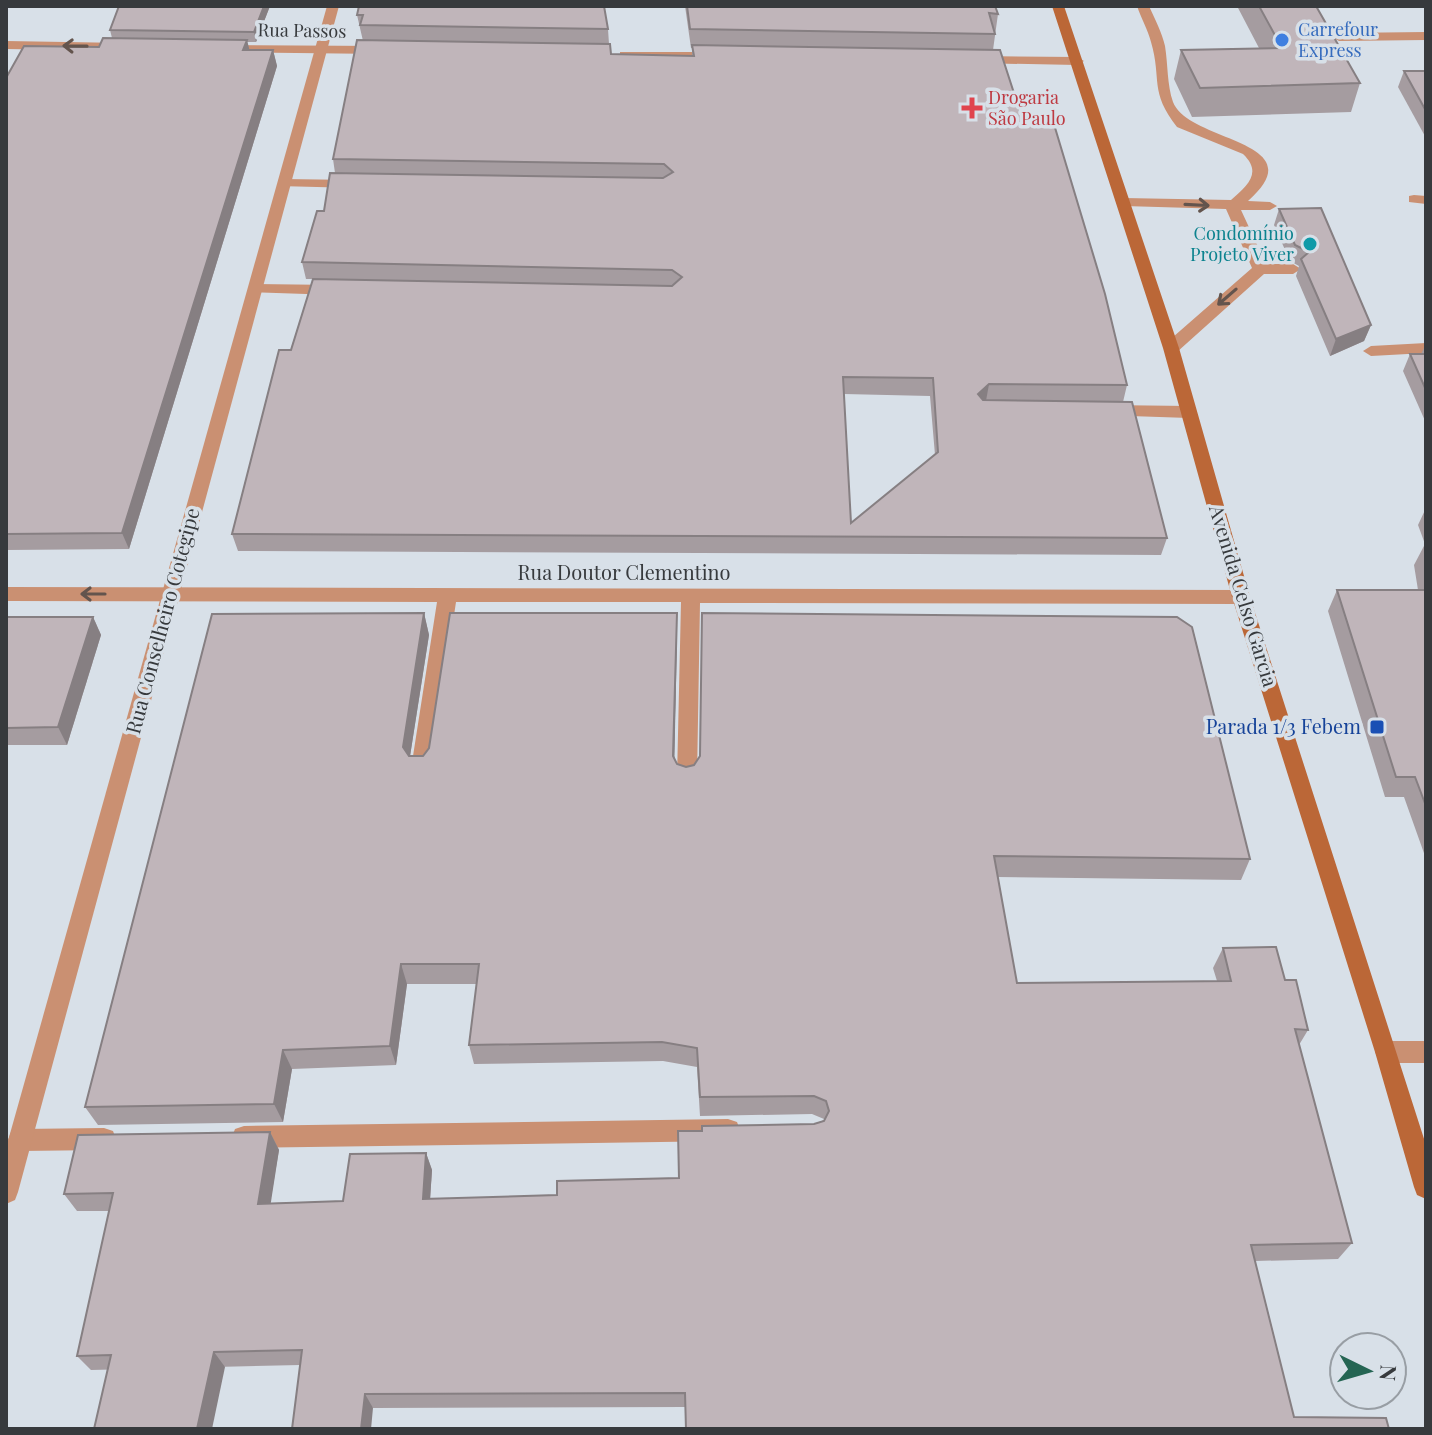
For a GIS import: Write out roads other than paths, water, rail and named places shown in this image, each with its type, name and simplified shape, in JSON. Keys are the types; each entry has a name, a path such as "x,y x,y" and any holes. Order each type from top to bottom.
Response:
{"main road":[{"name":"Avenida Celso Garcia","path":"1058,6 1171,348 1241,597 1387,1052 1426,1187"}],"street":[{"name":"Rua Conselheiro Cotegipe","path":"6,1192 333,6"},
{"path":"1143,6 1158,43 1166,102 1175,115 1182,124 1248,151 1258,160 1261,171 1257,185 1232,207"},
{"path":"1339,37 1426,36"},
{"path":"6,45 145,47"},
{"name":"Rua Passos","path":"207,48 404,51"},
{"path":"611,54 736,56"},
{"path":"968,60 1077,61"},
{"path":"283,183 375,184"},
{"path":"1124,202 1270,206"},
{"path":"1232,207 1260,269"},
{"path":"1171,348 1260,269 1293,269"},
{"path":"255,289 350,290"},
{"path":"1371,351 1426,348"},
{"path":"1094,411 1189,412"},
{"name":"Rua Doutor Clementino","path":"6,594 1241,597"},
{"path":"421,769 448,594"},
{"path":"687,778 691,595"},
{"path":"1387,1052 1426,1052"},
{"path":"227,1137 749,1129"},
{"path":"20,1140 132,1139"}],"place":[{"name":"Carrefour Express","path":"1282,40"},
{"name":"Drogaria São Paulo","path":"972,108"},
{"name":"Condomínio Projeto Viver","path":"1310,244"},
{"name":"Parada 1/3 Febem","path":"1377,727"}]}
